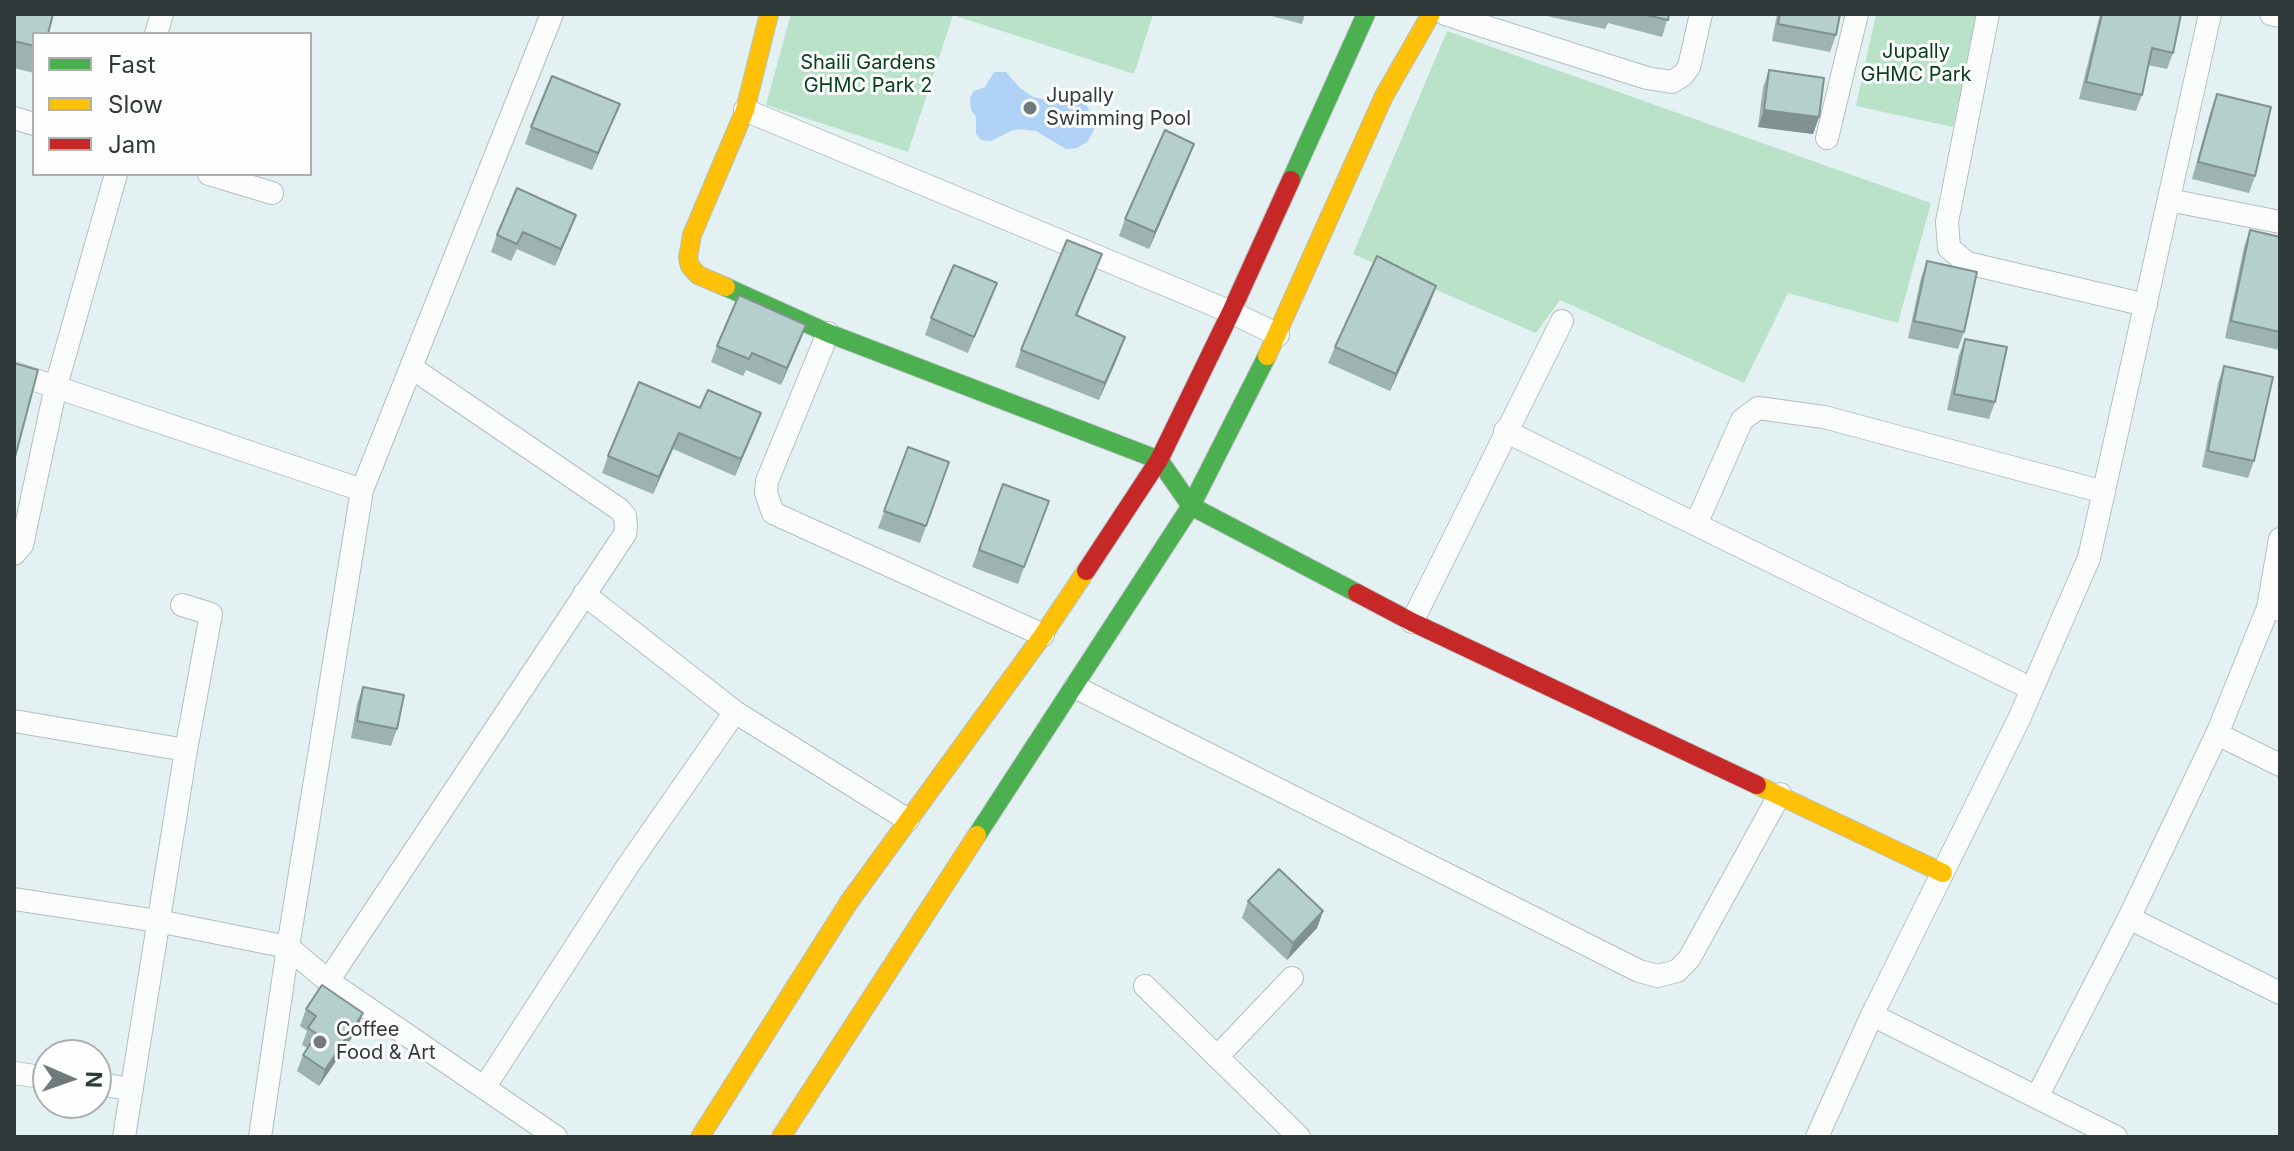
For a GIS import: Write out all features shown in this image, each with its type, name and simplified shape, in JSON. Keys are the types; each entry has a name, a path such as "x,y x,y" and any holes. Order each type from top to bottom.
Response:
{"street":[{"path":"260,1137 362,490 552,14"},
{"path":"769,14 745,110 692,235 688,251 690,266 698,275 828,333 1159,460 1191,506 1412,622 1943,873"},
{"path":"700,1137 849,902 1043,635 1159,460 1231,312 1366,14"},
{"path":"781,1137 1191,506 1278,335 1384,96 1431,14"},
{"path":"1445,14 1647,78 1672,82 1689,67 1701,14"},
{"path":"1827,138 1857,14"},
{"path":"1988,14 1947,222 1949,248 1967,263 2146,305"},
{"path":"1817,1137 1872,1015 2032,689 2089,558 2210,14"},
{"path":"2271,14 2280,16"},
{"path":"745,110 1231,312 1278,335"},
{"path":"14,554 22,545 56,386 115,176"},
{"path":"216,176 272,193"},
{"path":"2169,200 2280,222"},
{"path":"1412,622 1562,321"},
{"path":"828,333 767,481 766,493 773,513 1043,635"},
{"path":"328,981 625,534 625,516 619,509 412,368"},
{"path":"14,373 362,490"},
{"path":"1696,524 1742,420 1758,408 1824,417 2104,492"},
{"path":"1505,431 2032,689"},
{"path":"2037,1097 2129,918 2274,609 2280,539"},
{"path":"584,594 735,712 908,820"},
{"path":"124,1137 211,614 182,605"},
{"path":"1075,687 1639,971 1658,976 1677,971 1689,959 1780,794"},
{"path":"484,1088 627,867 735,712"},
{"path":"14,721 186,750"},
{"path":"2217,734 2280,765"},
{"path":"14,899 158,921 288,947 328,981 556,1137"},
{"path":"2129,918 2280,993"},
{"path":"1217,1057 1292,978"},
{"path":"1145,986 1299,1137"},
{"path":"1872,1015 2116,1137"},
{"path":"112,1086 132,1089"}],"green space":[{"name":"Shaili Gardens GHMC Park 2","path":"791,14 1153,14 1134,74 953,15 908,152 766,105"},
{"name":"Jupally GHMC Park","path":"1876,14 1978,14 1953,127 1856,106"},
{"path":"1447,31 1931,203 1898,323 1788,293 1744,383 1560,300 1536,333 1353,254"}],"water":[{"name":"Jupally Swimming Pool","path":"994,72 1006,72 1033,97 1050,101 1070,98 1086,104 1095,121 1088,141 1077,148 1066,149 1036,131 1020,129 991,141 981,140 976,134 976,117 971,110 970,98 974,91 985,87"}],"building":[{"path":"14,14 53,14 48,32 32,32 32,46 14,41"},
{"path":"1642,14 1669,14 1668,20"},
{"path":"1780,14 1840,14 1836,35 1778,24"},
{"path":"2102,14 2181,14 2173,53 2152,48 2142,95 2086,82"},
{"path":"1769,70 1824,78 1819,117 1764,110"},
{"path":"552,76 620,104 598,153 531,127"},
{"path":"2217,94 2271,107 2255,176 2198,162"},
{"path":"1165,130 1194,144 1155,232 1125,219"},
{"path":"517,188 576,215 561,249 523,232 517,244 497,235"},
{"path":"2250,230 2280,237 2280,332 2231,321"},
{"path":"1067,240 1102,254 1076,315 1125,337 1105,383 1021,350"},
{"path":"1377,256 1436,286 1396,374 1335,347"},
{"path":"1927,261 1977,272 1964,332 1914,321"},
{"path":"954,265 997,283 974,337 931,318"},
{"path":"739,295 806,325 787,368 752,353 749,359 717,346"},
{"path":"1965,339 2007,347 1995,402 1954,394"},
{"path":"14,363 38,370 14,461"},
{"path":"2224,366 2273,377 2254,461 2208,451"},
{"path":"639,382 700,408 708,390 761,413 741,459 679,433 659,477 608,456"},
{"path":"908,447 949,462 926,526 884,511"},
{"path":"1003,484 1049,501 1024,567 979,550"},
{"path":"363,687 404,695 397,729 357,721"},
{"path":"1279,869 1323,911 1293,943 1248,901"},
{"path":"322,985 363,1013 325,1070 303,1055 317,1034 308,1028 316,1016 306,1009"}],"traffic: fast":[{"path":"1291,180 1366,14"},
{"path":"726,287 828,333 1159,460 1191,506 1357,593"},
{"path":"977,835 1191,506 1267,356"}],"traffic: slow":[{"path":"726,287 698,275 688,258 692,235 745,110 769,14"},
{"path":"1267,356 1384,96 1431,14"},
{"path":"700,1137 849,902 1086,571"},
{"path":"1757,785 1943,873"},
{"path":"781,1137 977,835"}],"traffic: jam":[{"path":"1086,571 1159,460 1291,180"},
{"path":"1357,593 1757,785"}],"place":[{"name":"Jupally Swimming Pool","path":"1030,108"},
{"name":"Coffee Food & Art","path":"320,1042"}]}
